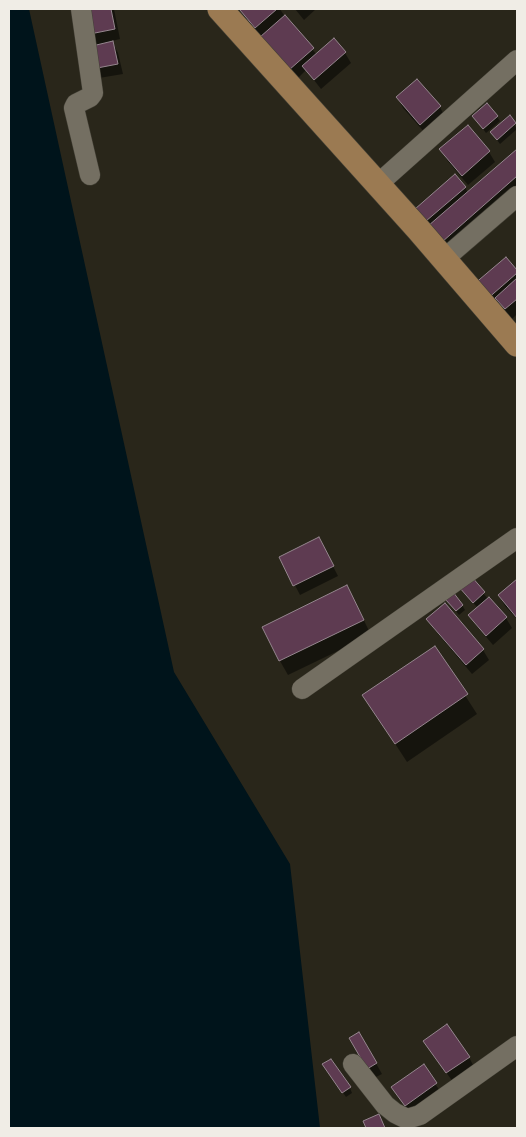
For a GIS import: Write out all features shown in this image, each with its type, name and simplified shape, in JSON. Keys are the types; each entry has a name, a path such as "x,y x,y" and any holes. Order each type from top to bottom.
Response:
{"main road":[{"path":"223,10 517,344"}],"street":[{"path":"81,9 93,92 90,97 76,104 74,108 90,175"},
{"path":"378,184 517,60"},
{"path":"444,259 517,196"},
{"path":"302,689 517,538"},
{"path":"354,1064 385,1105 407,1119 420,1115 517,1046"}],"water":[{"path":"9,9 29,9 174,672 290,864 320,1128 9,1128"}],"building":[{"path":"85,9 111,9 115,29 90,34"},
{"path":"241,9 277,9 255,28"},
{"path":"285,15 314,48 289,70 260,37"},
{"path":"334,38 346,52 314,80 302,66"},
{"path":"113,41 118,64 92,69 88,47"},
{"path":"417,79 441,106 420,125 396,97"},
{"path":"487,103 498,116 483,129 472,116"},
{"path":"510,115 516,123 497,140 490,132"},
{"path":"468,125 490,151 462,176 439,149"},
{"path":"517,149 517,176 442,242 428,226"},
{"path":"455,174 466,187 426,221 415,209"},
{"path":"506,257 517,270 517,273 486,300 473,285"},
{"path":"517,278 517,299 505,309 495,298"},
{"path":"319,537 334,566 293,586 279,557"},
{"path":"471,576 485,592 473,603 459,587"},
{"path":"517,579 517,618 498,595"},
{"path":"347,585 364,620 279,661 262,627"},
{"path":"453,592 463,605 456,611 445,599"},
{"path":"489,597 507,617 486,636 468,615"},
{"path":"445,603 484,649 466,665 426,619"},
{"path":"435,646 468,694 395,744 362,695"},
{"path":"447,1024 470,1057 446,1073 423,1041"},
{"path":"359,1032 377,1063 367,1069 349,1038"},
{"path":"331,1059 351,1087 342,1093 322,1064"},
{"path":"424,1064 437,1083 405,1106 391,1087"},
{"path":"379,1114 385,1128 366,1128 363,1121"}]}
